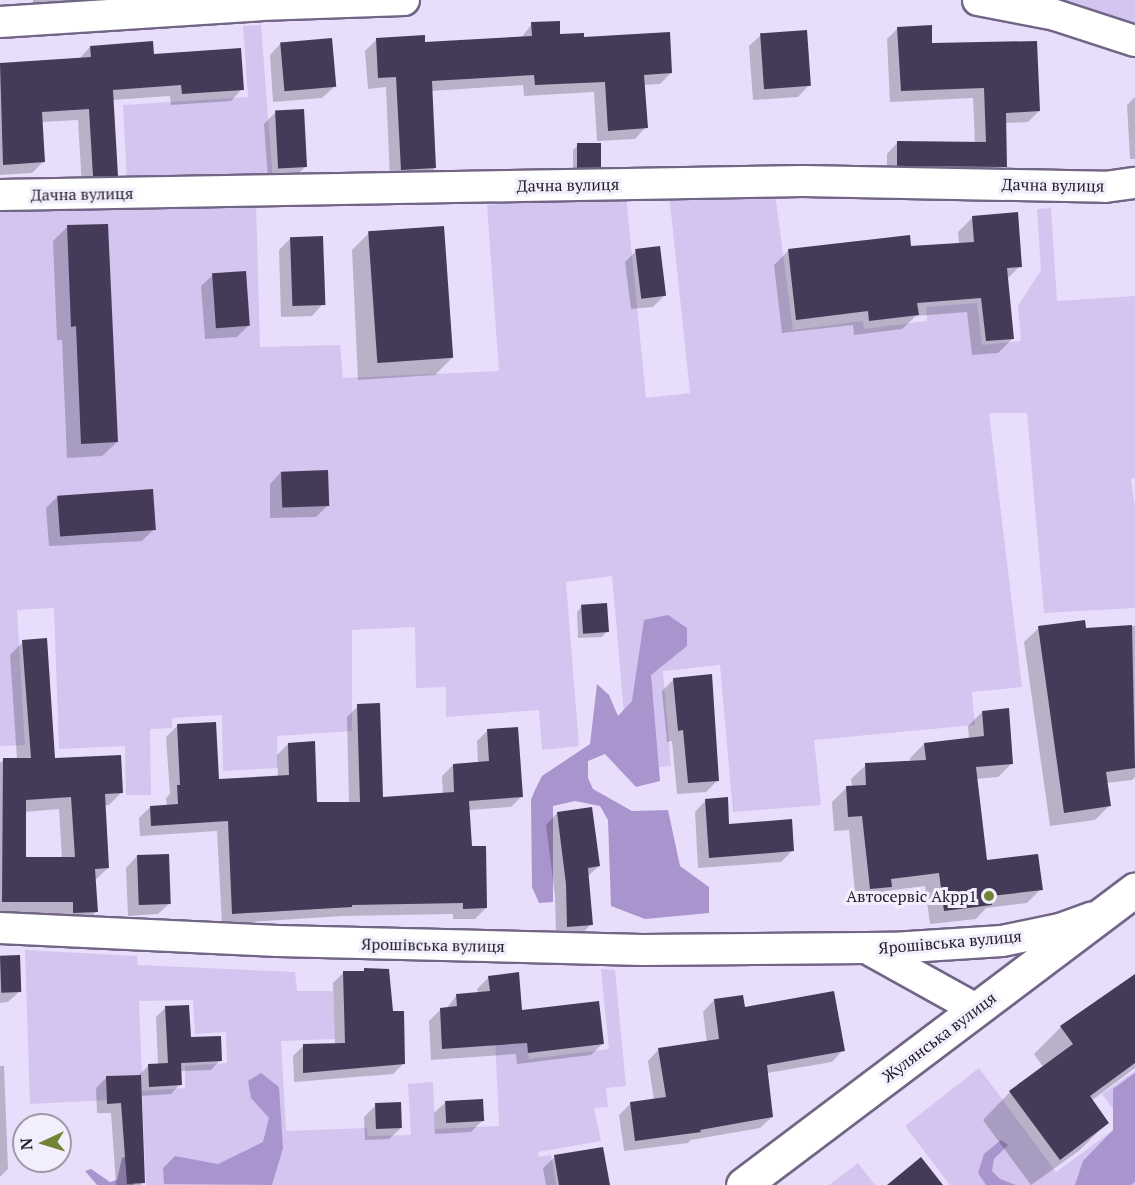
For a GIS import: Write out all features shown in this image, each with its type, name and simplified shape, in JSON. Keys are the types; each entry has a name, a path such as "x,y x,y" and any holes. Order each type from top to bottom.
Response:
{"street":[{"path":"0,22 260,5 405,0"},
{"path":"978,0 1055,15 1135,41"},
{"name":"Дачна вулиця","path":"0,195 802,181 1105,187 1135,183"},
{"name":"Жулянська вулиця","path":"742,1185 1135,890"},
{"name":"Ярошівська вулиця","path":"0,928 278,941 496,947 643,950 866,948 1002,941 1060,929 1102,914"},
{"name":"Ярошівська вулиця","path":"866,948 976,1009"}],"shaded area":[{"path":"1051,0 1135,0 1135,25"},
{"path":"261,25 273,181 127,182 123,105 248,97 243,26"},
{"path":"771,193 776,201 793,330 863,321 864,329 927,321 926,307 977,303 982,345 1021,341 1018,306 1041,270 1037,209 1051,208 1057,301 1135,296 1135,478 1131,479 1135,507 1135,608 1044,613 1027,413 989,413 1022,687 972,692 975,725 814,740 821,805 733,812 720,665 663,671 671,766 629,770 612,576 566,582 579,746 542,750 539,710 446,717 446,687 416,688 415,627 352,630 352,731 277,736 278,768 223,771 222,715 172,718 172,728 150,729 151,795 126,795 125,746 59,749 54,608 17,610 25,745 0,746 0,204 256,203 260,347 340,345 343,378 499,371 487,205 626,195 646,398 690,393 669,194"},
{"path":"668,615 687,628 687,646 651,675 660,781 636,787 605,754 588,761 588,778 593,789 632,811 668,810 680,866 709,887 709,913 645,919 611,906 608,820 600,806 575,801 553,806 553,902 539,903 532,887 531,800 534,792 542,776 590,744 597,684 609,695 618,716 632,701 644,620"},
{"path":"25,950 137,956 138,965 295,972 297,991 333,991 335,1039 281,1041 286,1131 367,1128 368,1136 411,1135 408,1084 433,1082 435,1129 499,1126 495,1036 526,1032 529,1059 609,1049 601,969 615,970 626,1086 606,1088 608,1107 594,1108 601,1141 538,1152 539,1157 551,1155 556,1185 146,1185 142,1091 185,1088 185,1066 227,1063 226,1032 195,1034 193,1000 139,1001 142,1075 106,1076 107,1100 30,1104"},
{"path":"979,1068 1056,1172 1123,1123 1102,1094 1135,1071 1135,1185 950,1185 905,1126"},
{"path":"261,1073 279,1087 283,1148 272,1185 164,1184 163,1168 175,1156 218,1164 263,1142 269,1118 251,1098 248,1081"},
{"path":"1135,1073 1135,1182 1131,1185 1075,1185 1083,1161 1113,1130 1113,1089"},
{"path":"1001,1140 1008,1145 994,1159 992,1171 1000,1179 1016,1185 986,1185 978,1173 984,1154"},
{"path":"136,1152 134,1185 97,1185 85,1171 91,1169 110,1182 117,1180 122,1158"},
{"path":"858,1163 875,1185 829,1185"}],"building":[{"path":"560,21 560,34 584,33 584,37 670,32 672,73 644,75 648,128 608,131 605,82 535,85 534,75 432,81 436,168 401,170 396,77 378,78 376,38 425,35 425,42 532,36 531,22"},
{"path":"932,25 932,43 1037,41 1040,111 1006,113 1007,167 897,166 897,141 986,142 984,88 901,91 897,27"},
{"path":"807,30 811,86 764,89 760,33"},
{"path":"332,38 336,87 284,91 280,43"},
{"path":"153,41 154,54 241,48 244,90 182,94 181,85 113,90 118,176 93,176 89,109 42,112 45,162 3,165 0,63 91,57 90,46"},
{"path":"304,109 307,167 278,168 275,111"},
{"path":"577,143 601,143 601,168 577,168"},
{"path":"1018,212 1022,267 1007,268 1014,339 986,341 981,298 917,303 919,315 869,321 868,311 796,320 788,249 910,235 911,246 974,242 972,216"},
{"path":"108,224 118,442 81,444 76,326 71,327 67,225"},
{"path":"444,226 453,358 377,363 368,231"},
{"path":"323,236 325,305 292,306 290,237"},
{"path":"660,246 666,296 641,299 635,249"},
{"path":"246,271 250,326 216,328 212,273"},
{"path":"328,470 329,506 282,508 281,472"},
{"path":"153,489 156,530 60,537 57,496"},
{"path":"607,603 609,632 583,634 581,605"},
{"path":"1085,620 1086,628 1132,625 1135,768 1106,772 1111,806 1064,813 1038,626"},
{"path":"47,638 55,758 121,755 123,793 105,794 109,868 95,869 98,912 73,913 73,902 2,902 3,758 31,758 22,640","holes":["71,797 75,857 26,857 26,800"]},
{"path":"712,674 719,781 688,783 683,730 678,731 673,678"},
{"path":"380,703 383,797 454,792 453,764 489,761 487,729 518,727 523,797 469,801 472,846 486,846 487,908 463,909 463,903 352,905 352,907 232,914 228,821 151,826 150,806 178,804 177,785 180,785 177,724 216,722 219,779 289,775 288,743 315,741 317,802 360,802 357,704"},
{"path":"1009,708 1013,764 976,767 987,860 1038,854 1043,890 991,896 992,905 944,911 939,873 891,879 892,887 870,889 862,816 848,817 846,786 866,785 865,763 926,760 924,743 984,736 982,711"},
{"path":"728,797 729,824 792,819 794,851 709,858 705,799"},
{"path":"592,807 600,866 588,868 593,925 567,927 566,884 557,812"},
{"path":"169,854 171,904 139,905 137,855"},
{"path":"20,955 21,992 1,993 0,956"},
{"path":"364,968 389,969 393,1011 404,1011 405,1064 303,1073 303,1044 345,1043 343,971 364,971"},
{"path":"519,972 522,1010 599,1001 604,1044 528,1053 527,1043 442,1049 440,1008 457,1006 456,994 490,991 488,976"},
{"path":"1135,974 1135,1063 1090,1096 1109,1123 1060,1160 1009,1091 1073,1044 1060,1026"},
{"path":"834,991 845,1051 767,1065 773,1117 700,1130 701,1132 635,1141 630,1102 666,1097 658,1048 719,1039 714,999 743,995 745,1007"},
{"path":"189,1005 191,1037 221,1036 222,1061 181,1063 182,1085 149,1087 148,1064 168,1063 165,1006"},
{"path":"141,1075 145,1183 127,1184 121,1103 107,1104 106,1076"},
{"path":"483,1099 484,1121 446,1123 445,1101"},
{"path":"401,1102 402,1128 376,1129 375,1103"},
{"path":"603,1147 610,1185 559,1185 554,1155"},
{"path":"921,1157 943,1185 887,1185"}],"place":[{"name":"Автосервіс Akpp1","path":"989,896"}]}
